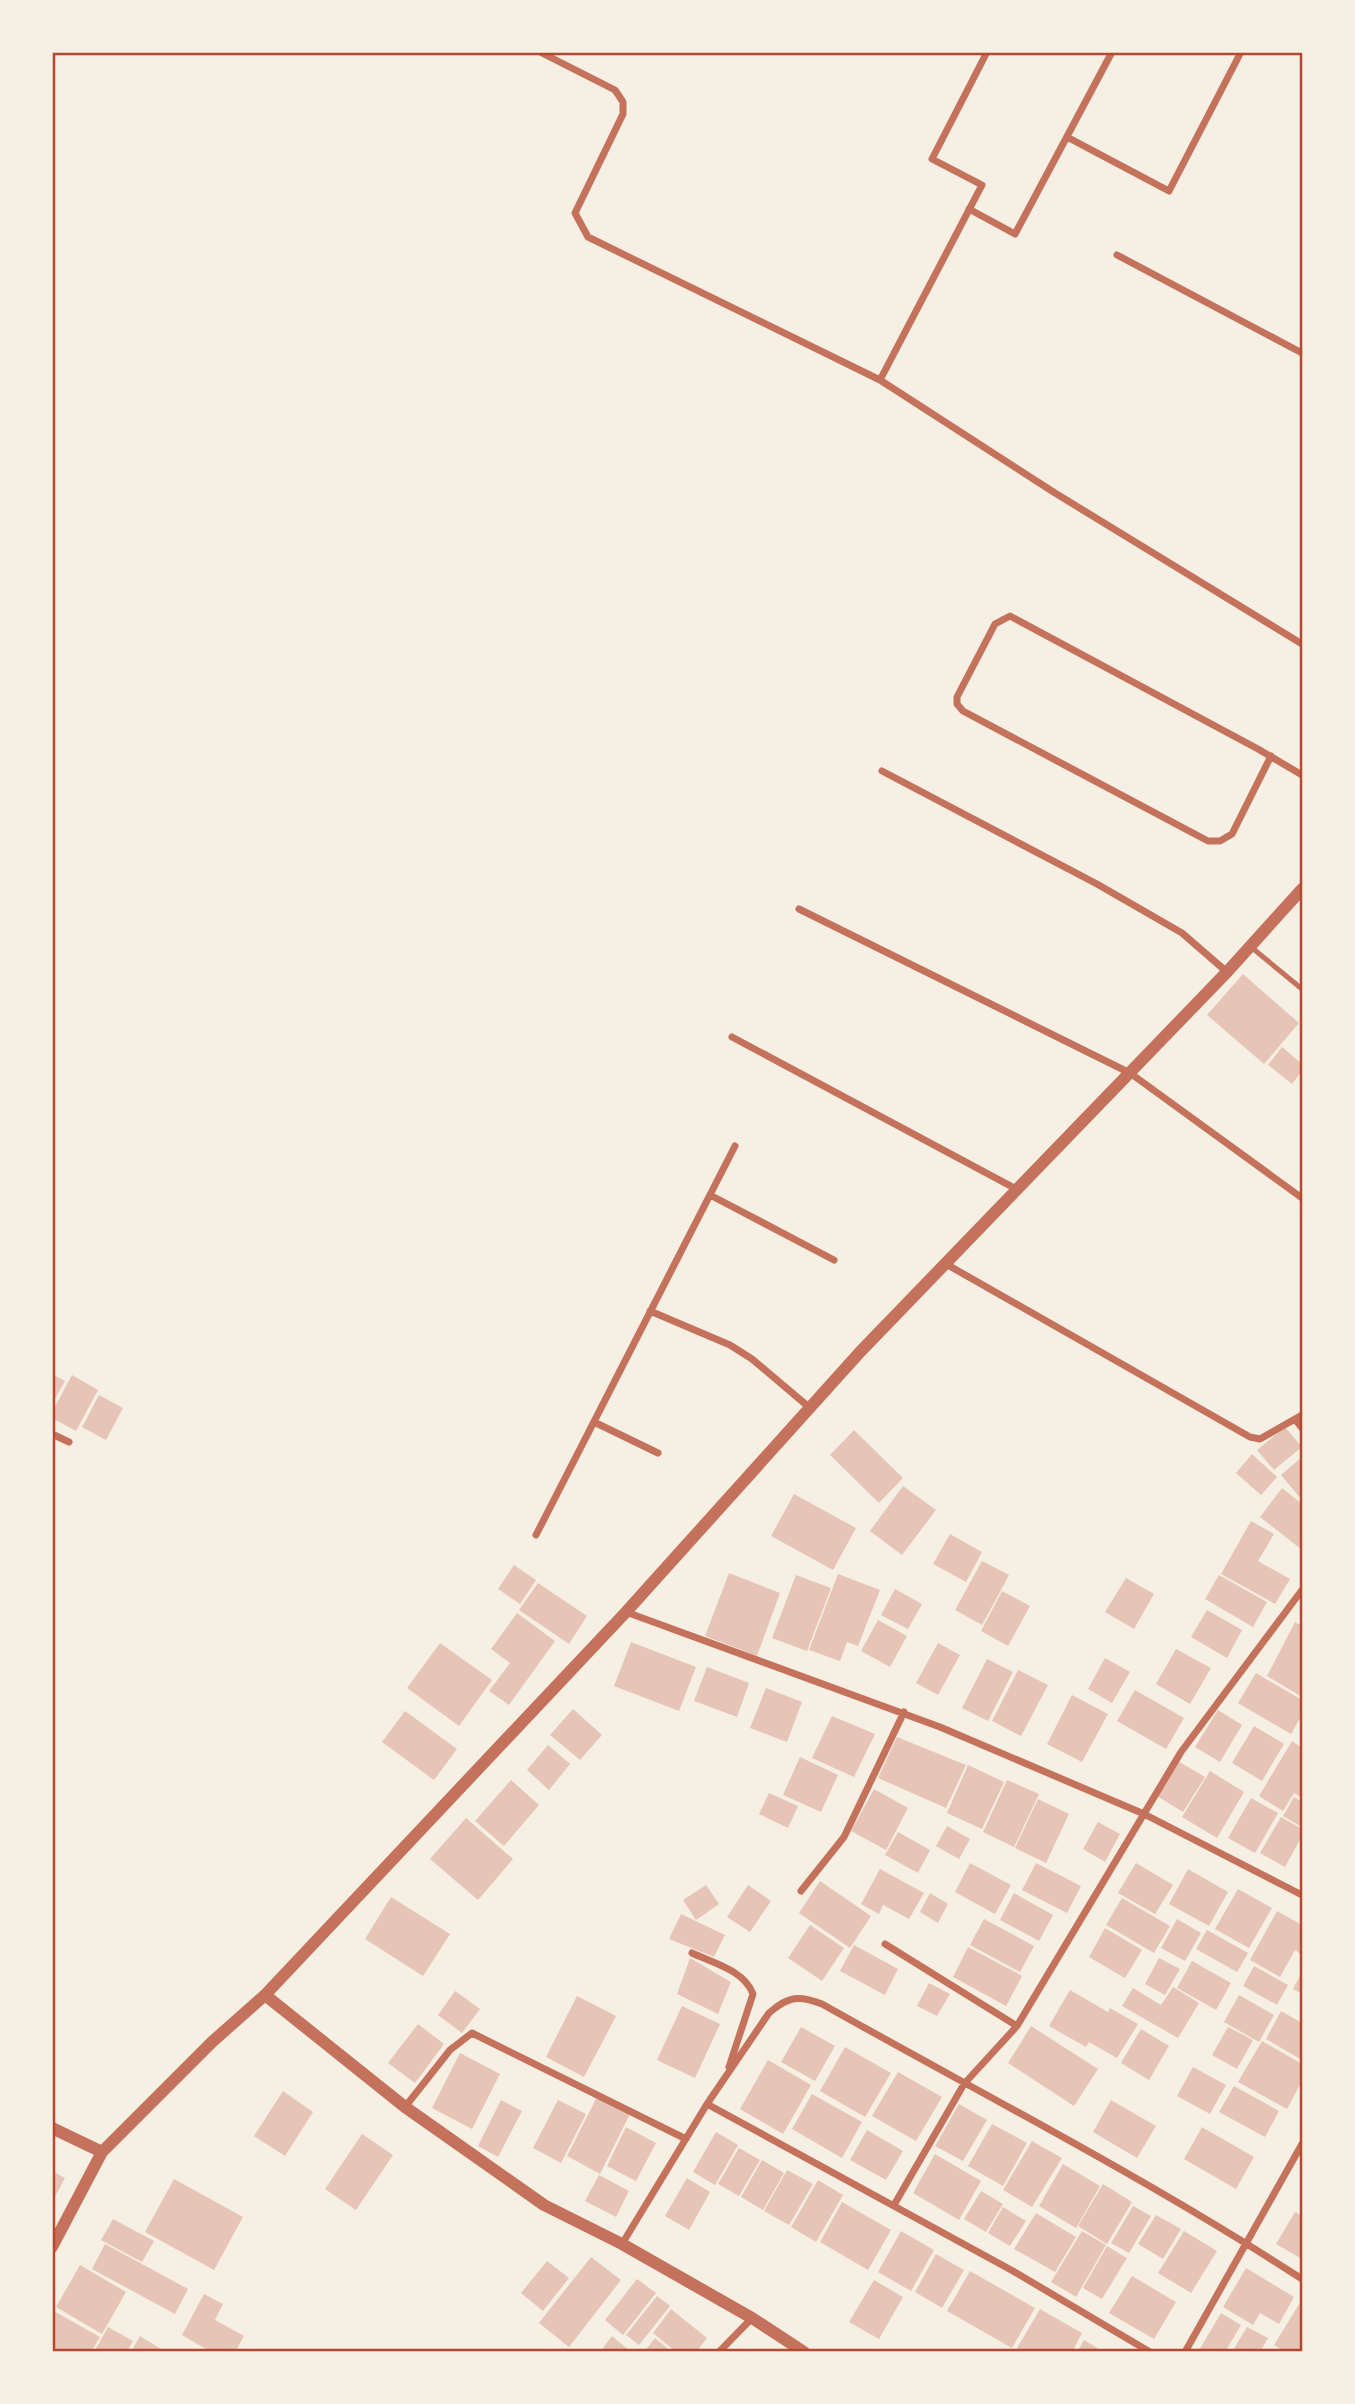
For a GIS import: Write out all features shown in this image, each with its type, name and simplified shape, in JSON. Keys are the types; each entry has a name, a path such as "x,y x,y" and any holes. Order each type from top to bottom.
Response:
{"street":[{"path":"540,52 615,90 623,102 623,114 575,213 588,237 880,380 1055,493 1303,644"},
{"path":"880,380 982,185 932,159 988,52"},
{"path":"969,209 1015,233 1112,52"},
{"path":"1067,137 1169,191 1241,52"},
{"path":"1117,256 1303,353"},
{"path":"1271,756 1231,834 1220,841 1208,841 963,711 957,704 957,697 995,624 1010,616 1271,756 1303,775"},
{"path":"882,771 1097,884 1182,933 1227,972"},
{"path":"52,2247 102,2152 212,2042 265,1995 626,1612 810,1408 1251,947 1303,889"},
{"path":"799,909 1130,1073 1303,1198"},
{"path":"732,1037 1018,1190"},
{"path":"536,1535 735,1146"},
{"path":"710,1195 834,1260"},
{"path":"946,1264 1250,1437 1260,1439 1299,1417 1303,1428"},
{"path":"650,1311 741,1352 810,1408"},
{"path":"594,1422 658,1453"},
{"path":"52,1434 69,1441"},
{"path":"894,2206 964,2084 1017,2026 1181,1752 1303,1590"},
{"path":"626,1612 904,1713 1144,1814 1303,1895"},
{"path":"801,1891 844,1837 904,1713"},
{"path":"885,1944 1017,2026"},
{"path":"692,1953 737,1973 749,1984 753,1994 725,2078"},
{"path":"265,1995 405,2107 544,2205 622,2244 804,2351"},
{"path":"622,2244 707,2104 769,2013 781,2002 799,1996 822,2004 1247,2243 1303,2279"},
{"path":"405,2107 450,2050 472,2033 686,2139"},
{"path":"707,2104 1150,2351"},
{"path":"52,2128 102,2152"},
{"path":"1185,2351 1303,2144"},
{"path":"719,2351 752,2318"}],"lane":[{"path":"1251,947 1303,989"}],"building":[{"path":"1243,974 1299,1023 1264,1064 1207,1015"},
{"path":"1282,1047 1302,1064 1302,1071 1292,1084 1268,1065"},
{"path":"52,1374 65,1381 52,1404"},
{"path":"72,1375 98,1390 76,1431 52,1418 52,1412"},
{"path":"99,1395 123,1408 106,1440 82,1427"},
{"path":"1285,1427 1302,1447 1274,1470 1257,1450"},
{"path":"854,1430 903,1478 879,1503 830,1455"},
{"path":"1252,1454 1277,1477 1261,1495 1236,1473"},
{"path":"1302,1457 1302,1497 1301,1499 1281,1475"},
{"path":"903,1486 936,1510 902,1555 870,1531"},
{"path":"1282,1488 1302,1504 1301,1549 1260,1517"},
{"path":"794,1494 856,1528 833,1570 771,1536"},
{"path":"1251,1521 1274,1534 1258,1561 1290,1579 1275,1604 1221,1574"},
{"path":"950,1534 982,1552 966,1582 933,1564"},
{"path":"982,1561 1009,1575 982,1625 955,1610"},
{"path":"514,1565 536,1580 520,1604 498,1589"},
{"path":"729,1573 780,1593 757,1656 705,1636"},
{"path":"838,1574 880,1590 858,1646 847,1642 840,1661 809,1650"},
{"path":"796,1575 831,1588 807,1651 772,1638"},
{"path":"1219,1575 1267,1602 1253,1627 1205,1599"},
{"path":"1126,1578 1154,1594 1134,1629 1105,1612"},
{"path":"538,1583 587,1616 569,1644 519,1610"},
{"path":"895,1589 922,1604 908,1629 881,1615"},
{"path":"1002,1591 1030,1606 1008,1646 981,1631"},
{"path":"1207,1610 1242,1630 1227,1658 1191,1637"},
{"path":"517,1613 555,1641 509,1705 489,1691 510,1663 491,1649"},
{"path":"878,1620 907,1636 890,1667 861,1651"},
{"path":"1295,1622 1302,1626 1302,1697 1267,1676"},
{"path":"631,1642 696,1667 679,1711 614,1686"},
{"path":"440,1643 492,1680 459,1726 407,1688"},
{"path":"938,1643 960,1655 938,1695 916,1683"},
{"path":"1176,1649 1211,1668 1190,1704 1156,1684"},
{"path":"1105,1658 1130,1672 1112,1703 1088,1689"},
{"path":"987,1659 1013,1672 988,1721 962,1708"},
{"path":"707,1667 749,1683 737,1717 694,1701"},
{"path":"1018,1670 1048,1685 1021,1736 992,1721"},
{"path":"1256,1673 1302,1700 1302,1715 1291,1734 1238,1703"},
{"path":"766,1688 802,1702 787,1742 750,1728"},
{"path":"1135,1690 1184,1718 1166,1749 1117,1721"},
{"path":"1072,1695 1108,1714 1082,1762 1047,1744"},
{"path":"573,1709 602,1735 580,1760 550,1735"},
{"path":"1218,1710 1242,1725 1220,1762 1195,1747"},
{"path":"405,1711 457,1749 434,1780 382,1742"},
{"path":"832,1716 875,1734 854,1777 812,1758"},
{"path":"1254,1726 1284,1744 1262,1781 1232,1763"},
{"path":"897,1737 966,1765 946,1808 878,1778"},
{"path":"1292,1741 1302,1748 1302,1798 1294,1793 1283,1811 1259,1796"},
{"path":"548,1745 570,1764 549,1790 527,1770"},
{"path":"800,1757 838,1775 821,1812 783,1795"},
{"path":"1178,1761 1205,1777 1183,1812 1157,1796"},
{"path":"968,1765 1004,1782 982,1829 947,1813"},
{"path":"1210,1771 1244,1792 1217,1838 1182,1817"},
{"path":"511,1780 539,1805 504,1846 475,1821"},
{"path":"1007,1780 1039,1794 1014,1847 983,1832"},
{"path":"874,1789 908,1808 886,1850 851,1831"},
{"path":"769,1793 798,1806 788,1828 759,1814"},
{"path":"1294,1797 1302,1802 1302,1827 1283,1816"},
{"path":"1251,1798 1278,1813 1255,1853 1228,1838"},
{"path":"1038,1799 1069,1814 1046,1863 1015,1848"},
{"path":"1281,1817 1302,1829 1302,1836 1285,1867 1260,1853"},
{"path":"466,1818 513,1859 478,1900 430,1859"},
{"path":"1098,1822 1120,1834 1105,1862 1083,1849"},
{"path":"947,1826 970,1839 959,1859 936,1846"},
{"path":"898,1832 930,1850 918,1873 885,1855"},
{"path":"970,1863 1011,1885 995,1914 955,1892"},
{"path":"1036,1863 1081,1886 1067,1913 1022,1890"},
{"path":"1136,1863 1173,1885 1155,1914 1118,1893"},
{"path":"880,1869 924,1893 909,1919 883,1905 879,1914 861,1904"},
{"path":"1188,1869 1228,1892 1209,1926 1169,1904"},
{"path":"820,1881 871,1916 850,1948 799,1913"},
{"path":"706,1885 719,1904 696,1920 683,1900"},
{"path":"748,1885 771,1901 750,1932 727,1917"},
{"path":"1238,1889 1272,1908 1249,1948 1215,1929"},
{"path":"930,1893 948,1904 938,1923 920,1912"},
{"path":"1014,1893 1053,1915 1039,1941 1000,1920"},
{"path":"391,1897 450,1934 423,1976 365,1939"},
{"path":"1122,1898 1170,1926 1154,1953 1106,1925"},
{"path":"1277,1911 1302,1925 1302,1955 1295,1950 1280,1977 1250,1960"},
{"path":"681,1914 725,1935 714,1957 669,1939"},
{"path":"984,1919 1034,1946 1020,1972 970,1945"},
{"path":"1177,1919 1201,1933 1185,1961 1161,1948"},
{"path":"810,1925 844,1948 822,1981 788,1958"},
{"path":"1105,1928 1142,1950 1125,1978 1089,1957"},
{"path":"1207,1930 1248,1953 1237,1972 1196,1949"},
{"path":"854,1945 898,1969 885,1995 840,1971"},
{"path":"968,1947 1022,1976 1006,2006 953,1977"},
{"path":"690,1958 731,1982 718,2014 677,1994"},
{"path":"1159,1958 1180,1969 1165,1995 1145,1984"},
{"path":"1192,1961 1231,1983 1216,2010 1177,1988"},
{"path":"1254,1966 1288,1985 1277,2005 1243,1986"},
{"path":"1302,1972 1302,1994 1293,1989"},
{"path":"929,1983 950,1994 937,2016 917,2006"},
{"path":"1173,1987 1199,2003 1178,2038 1122,2006 1133,1988 1161,2005"},
{"path":"1070,1990 1108,2012 1110,2008 1138,2024 1117,2058 1089,2042 1086,2047 1049,2026"},
{"path":"455,1991 480,2009 462,2033 438,2015"},
{"path":"1239,1995 1274,2015 1259,2042 1224,2022"},
{"path":"577,1996 616,2016 584,2077 546,2057"},
{"path":"682,2006 720,2024 695,2078 657,2060"},
{"path":"1281,2011 1302,2023 1302,2060 1266,2039"},
{"path":"418,2024 444,2044 415,2083 388,2063"},
{"path":"1031,2026 1098,2069 1074,2106 1008,2063"},
{"path":"801,2027 835,2046 815,2081 781,2062"},
{"path":"1228,2027 1253,2040 1237,2069 1212,2055"},
{"path":"1141,2029 1169,2046 1149,2080 1121,2063"},
{"path":"1262,2041 1302,2064 1302,2081 1287,2109 1238,2082"},
{"path":"845,2047 891,2073 865,2117 820,2091"},
{"path":"460,2053 500,2074 472,2129 432,2108"},
{"path":"768,2060 811,2085 783,2134 740,2109"},
{"path":"1193,2067 1226,2085 1210,2114 1177,2096"},
{"path":"898,2072 942,2097 916,2141 872,2116"},
{"path":"1234,2086 1279,2111 1265,2137 1219,2112"},
{"path":"283,2091 313,2112 285,2156 254,2136"},
{"path":"812,2094 862,2122 842,2158 792,2129"},
{"path":"598,2095 631,2112 600,2174 567,2156"},
{"path":"501,2100 522,2111 498,2157 478,2146"},
{"path":"558,2100 586,2114 561,2163 533,2148"},
{"path":"1111,2100 1156,2126 1137,2158 1093,2132"},
{"path":"959,2104 987,2120 963,2161 935,2146"},
{"path":"992,2124 1027,2143 1003,2186 968,2166"},
{"path":"626,2127 656,2143 636,2181 607,2166"},
{"path":"1202,2127 1254,2157 1236,2189 1184,2159"},
{"path":"867,2130 903,2151 886,2180 850,2160"},
{"path":"716,2132 738,2145 715,2185 693,2172"},
{"path":"362,2134 393,2155 356,2210 325,2189"},
{"path":"1032,2141 1062,2158 1032,2207 1003,2190"},
{"path":"739,2148 760,2160 739,2196 718,2184"},
{"path":"935,2154 981,2181 959,2220 913,2193"},
{"path":"762,2160 784,2173 763,2210 741,2197"},
{"path":"1063,2164 1100,2186 1076,2228 1039,2206"},
{"path":"787,2170 813,2184 789,2225 764,2211"},
{"path":"52,2171 65,2178 52,2202"},
{"path":"599,2175 629,2191 616,2217 585,2201"},
{"path":"687,2178 710,2192 689,2230 665,2216"},
{"path":"174,2179 243,2217 214,2270 145,2232"},
{"path":"818,2180 843,2195 816,2242 791,2227"},
{"path":"1103,2184 1132,2202 1107,2244 1078,2226"},
{"path":"981,2191 1003,2204 986,2232 964,2219"},
{"path":"842,2202 891,2230 868,2270 820,2242"},
{"path":"1133,2206 1151,2216 1129,2253 1111,2243"},
{"path":"1003,2207 1026,2221 1010,2246 988,2233"},
{"path":"1295,2212 1302,2216 1302,2259 1276,2244"},
{"path":"1036,2213 1076,2237 1055,2272 1014,2249"},
{"path":"1156,2215 1181,2229 1163,2259 1138,2244"},
{"path":"113,2219 154,2241 142,2262 101,2240"},
{"path":"901,2231 934,2250 911,2291 878,2272"},
{"path":"1082,2231 1106,2245 1076,2297 1051,2282"},
{"path":"1184,2231 1217,2251 1191,2293 1158,2273"},
{"path":"105,2244 188,2289 175,2314 92,2269"},
{"path":"1107,2246 1127,2258 1102,2299 1083,2288"},
{"path":"936,2254 964,2270 942,2308 915,2292"},
{"path":"591,2257 621,2280 569,2347 539,2323"},
{"path":"547,2261 569,2278 543,2311 521,2293"},
{"path":"80,2265 126,2292 102,2334 56,2307"},
{"path":"1246,2268 1294,2297 1279,2324 1260,2313 1253,2325 1223,2307"},
{"path":"970,2271 1035,2308 1012,2348 947,2311"},
{"path":"1132,2276 1176,2302 1154,2339 1109,2313"},
{"path":"637,2279 656,2293 623,2335 605,2320"},
{"path":"874,2280 903,2297 879,2339 849,2322"},
{"path":"204,2294 223,2304 215,2320 244,2336 235,2352 211,2352 182,2335"},
{"path":"657,2296 670,2306 639,2345 626,2335"},
{"path":"1301,2301 1302,2352 1285,2352 1274,2345"},
{"path":"671,2309 707,2338 696,2352 676,2352 653,2333"},
{"path":"1040,2309 1082,2333 1072,2352 1016,2350"},
{"path":"52,2310 100,2337 91,2352 52,2352"},
{"path":"1221,2313 1241,2325 1225,2352 1198,2352"},
{"path":"108,2327 133,2341 127,2352 94,2352"},
{"path":"1247,2327 1268,2338 1260,2352 1232,2352"},
{"path":"140,2336 166,2352 131,2352"},
{"path":"612,2336 631,2352 600,2352"},
{"path":"655,2338 672,2352 644,2352"},
{"path":"1084,2340 1104,2352 1077,2352"}]}
